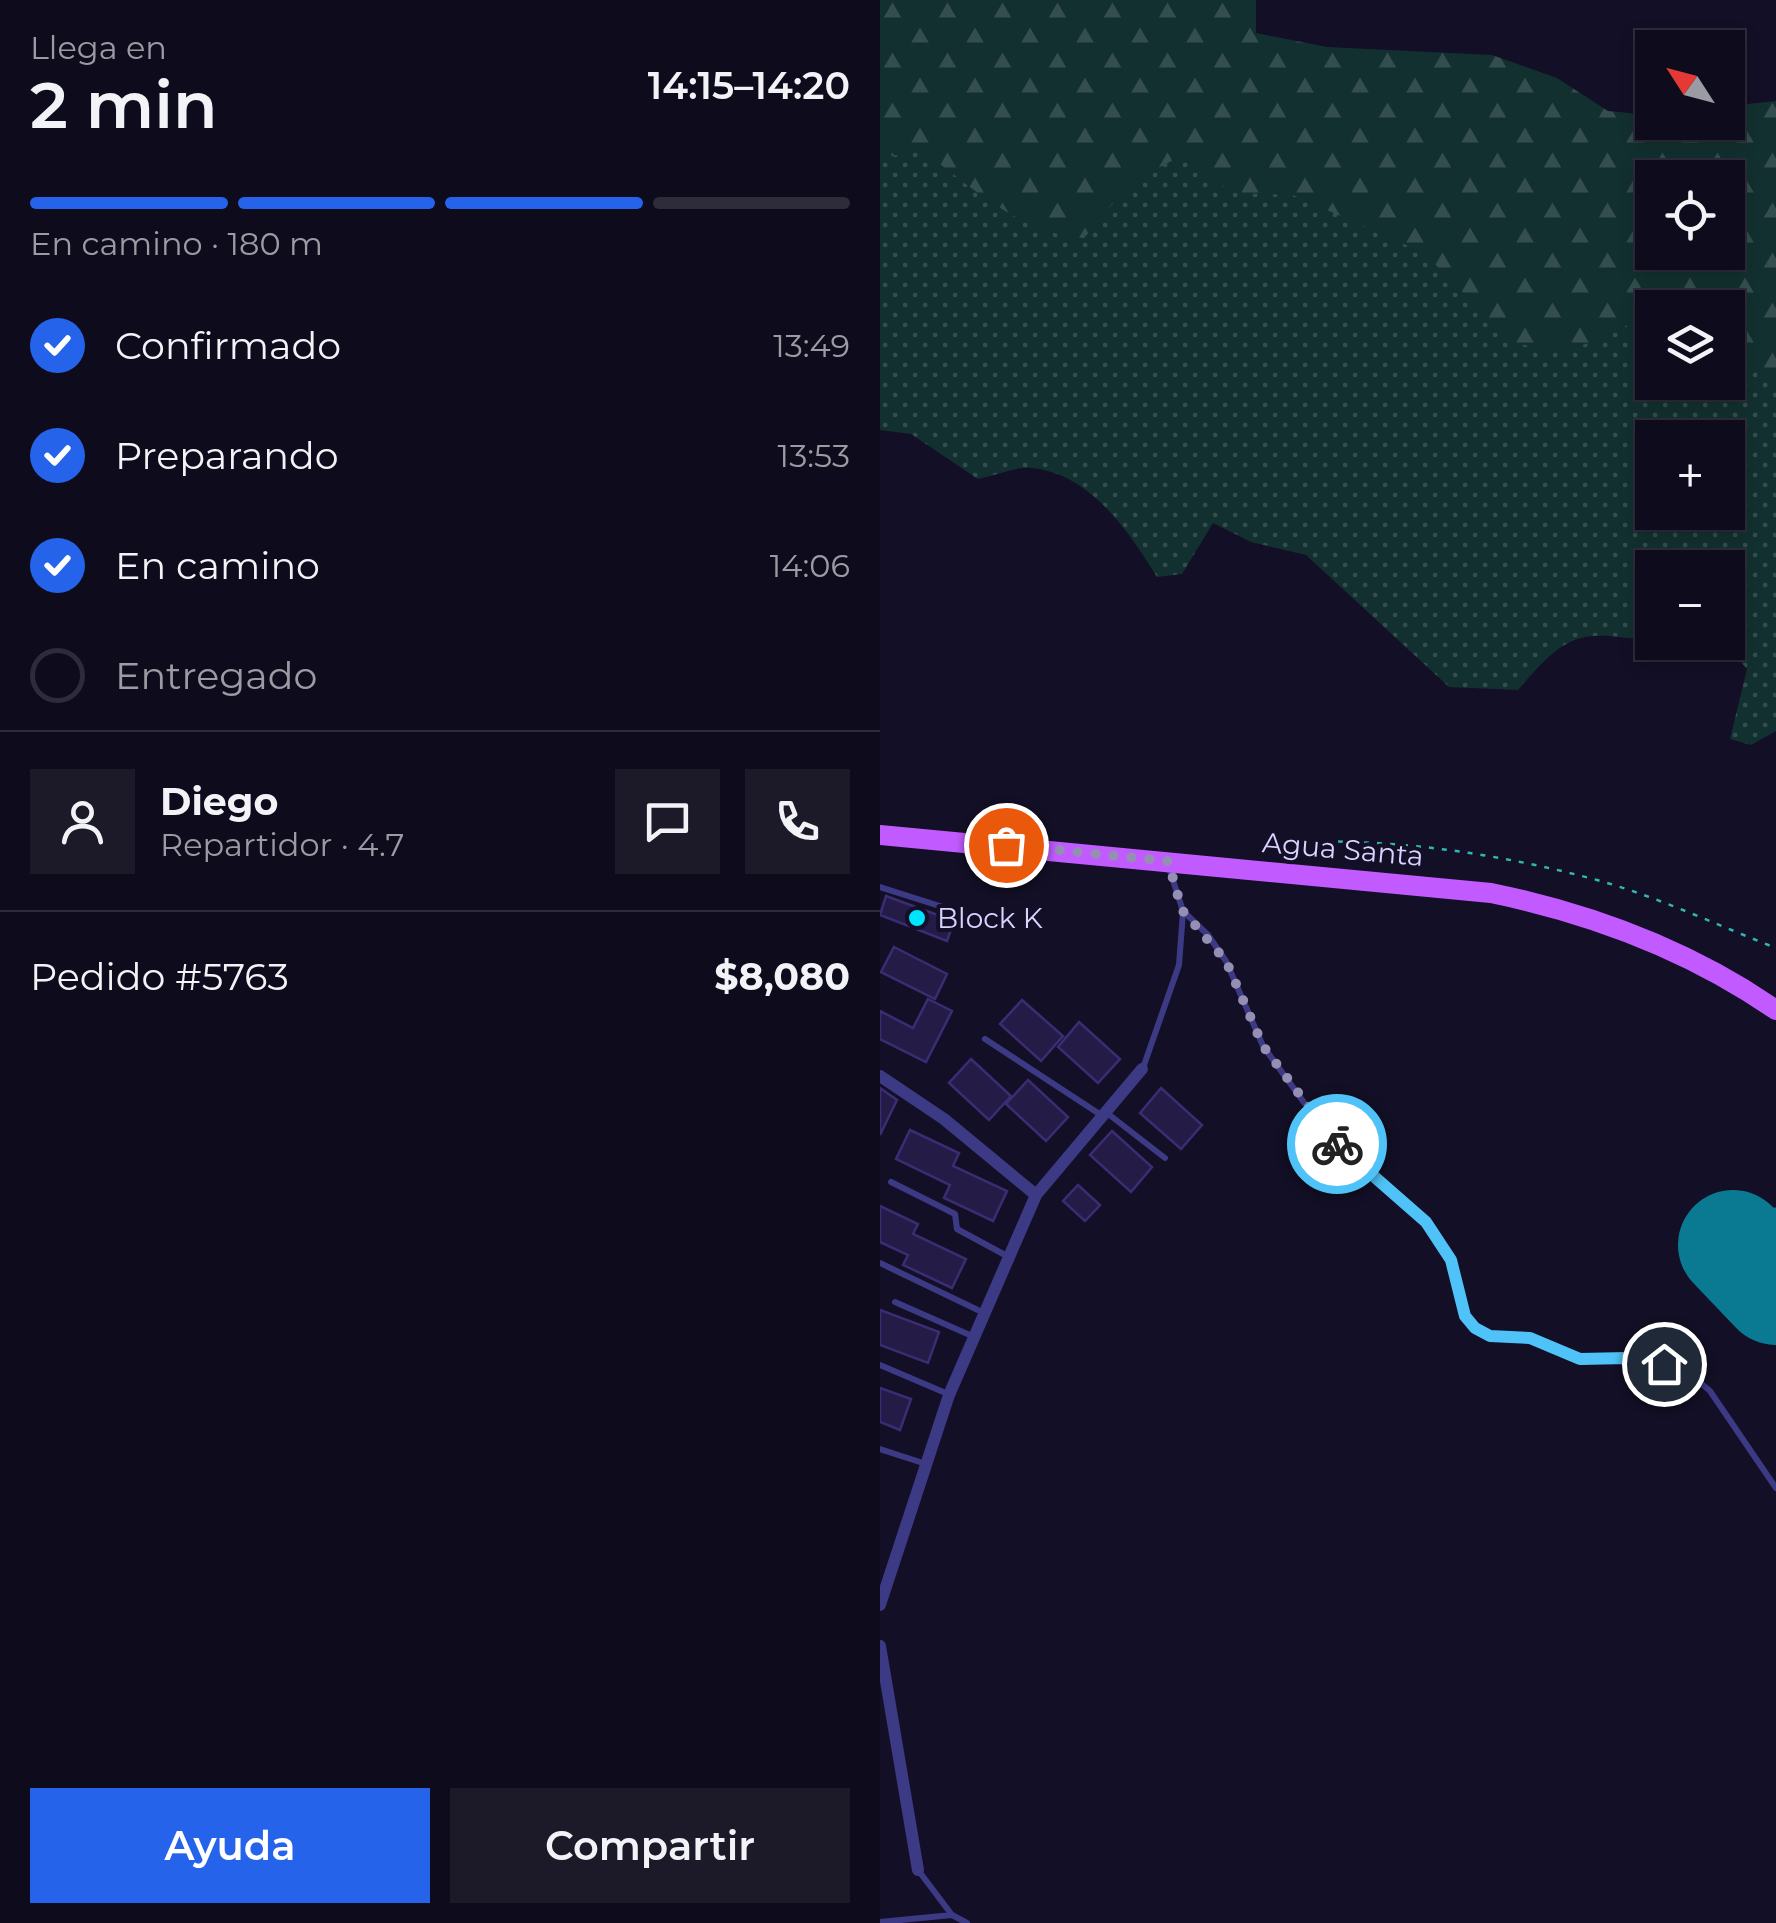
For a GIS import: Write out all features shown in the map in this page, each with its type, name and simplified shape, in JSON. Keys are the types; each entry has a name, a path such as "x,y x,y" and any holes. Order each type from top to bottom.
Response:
{"main road":[{"name":"Agua Santa","path":"880,836 1476,890 1566,910 1659,944 1776,1010"}],"street":[{"path":"880,1606 884,1579 972,1336 1036,1195 1142,1069"},
{"path":"880,1076 944,1118 1036,1195"},
{"path":"880,1646 918,1870"}],"lane":[{"path":"1142,1069 1179,965 1182,910 1168,861"},
{"path":"880,887 965,914"},
{"path":"1182,910 1226,961 1263,1046 1329,1137 1426,1222 1451,1260 1465,1316 1475,1328 1490,1336 1530,1338 1580,1359 1643,1360 1689,1372 1710,1391 1776,1488"},
{"path":"985,1039 1105,1114 1165,1158"},
{"path":"891,1182 954,1214 957,1229 1007,1256"},
{"path":"880,1264 982,1312"},
{"path":"895,1302 972,1336"},
{"path":"880,1365 950,1395"},
{"path":"880,1449 926,1464"},
{"path":"918,1870 952,1915 966,1923"},
{"path":"880,1922 952,1915"}],"path":[{"path":"1262,868 1288,842 1468,852 1600,881 1776,948"}],"green space":[{"path":"880,0 1256,0 1256,33 1327,47 1492,55 1557,78 1608,111 1635,113 1635,140 1745,140 1745,104 1776,101 1776,504 1745,461 1745,420 1635,420 1635,435 880,296"},
{"path":"924,152 1019,219 1061,235 1084,238 1130,183 1177,158 1195,159 1231,193 1293,195 1424,253 1512,342 1558,353 1607,337 1635,321 1635,400 1745,400 1745,354 1776,387 1776,731 1751,745 1730,739 1747,669 1739,660 1745,660 1745,550 1635,550 1635,640 1590,636 1562,646 1518,690 1449,687 1306,555 1251,542 1213,523 1182,574 1157,577 1121,524 1072,481 1032,468 978,479 911,434 880,430 880,157"}],"building":[{"name":"Block K","path":"886,896 954,921 947,941 880,915"},
{"path":"894,947 947,974 935,999 881,972"},
{"path":"928,999 952,1011 926,1062 880,1039 880,1011 913,1028"},
{"path":"1022,1000 1063,1036 1041,1061 1000,1024"},
{"path":"1079,1022 1120,1059 1098,1083 1058,1047"},
{"path":"971,1059 1011,1096 989,1120 949,1083"},
{"path":"1028,1080 1068,1117 1046,1141 1006,1104"},
{"path":"880,1088 897,1100 880,1135"},
{"path":"1161,1088 1202,1125 1181,1149 1140,1113"},
{"path":"910,1130 959,1153 953,1166 1007,1191 993,1221 944,1198 950,1185 896,1159"},
{"path":"1112,1131 1152,1167 1131,1192 1090,1155"},
{"path":"1078,1185 1100,1205 1085,1221 1063,1201"},
{"path":"880,1206 918,1224 913,1234 966,1259 952,1288 903,1265 908,1255 880,1242"},
{"path":"880,1310 939,1332 928,1363 880,1345"},
{"path":"880,1388 911,1399 900,1430 880,1422"}],"taxiway":[{"path":"1733,1245 1776,1230"}],"runway":[{"path":"1733,1245 1776,1290"}],"way so far":[{"path":"1006,845 1168,861 1182,910 1208,935 1226,961 1263,1046 1337,1144"}],"place":[{"name":"Block K","path":"917,918"}],"route":[{"path":"1337,1144 1426,1222 1451,1260 1465,1316 1475,1328 1490,1336 1530,1338 1580,1359 1627,1358 1664,1364"}]}
